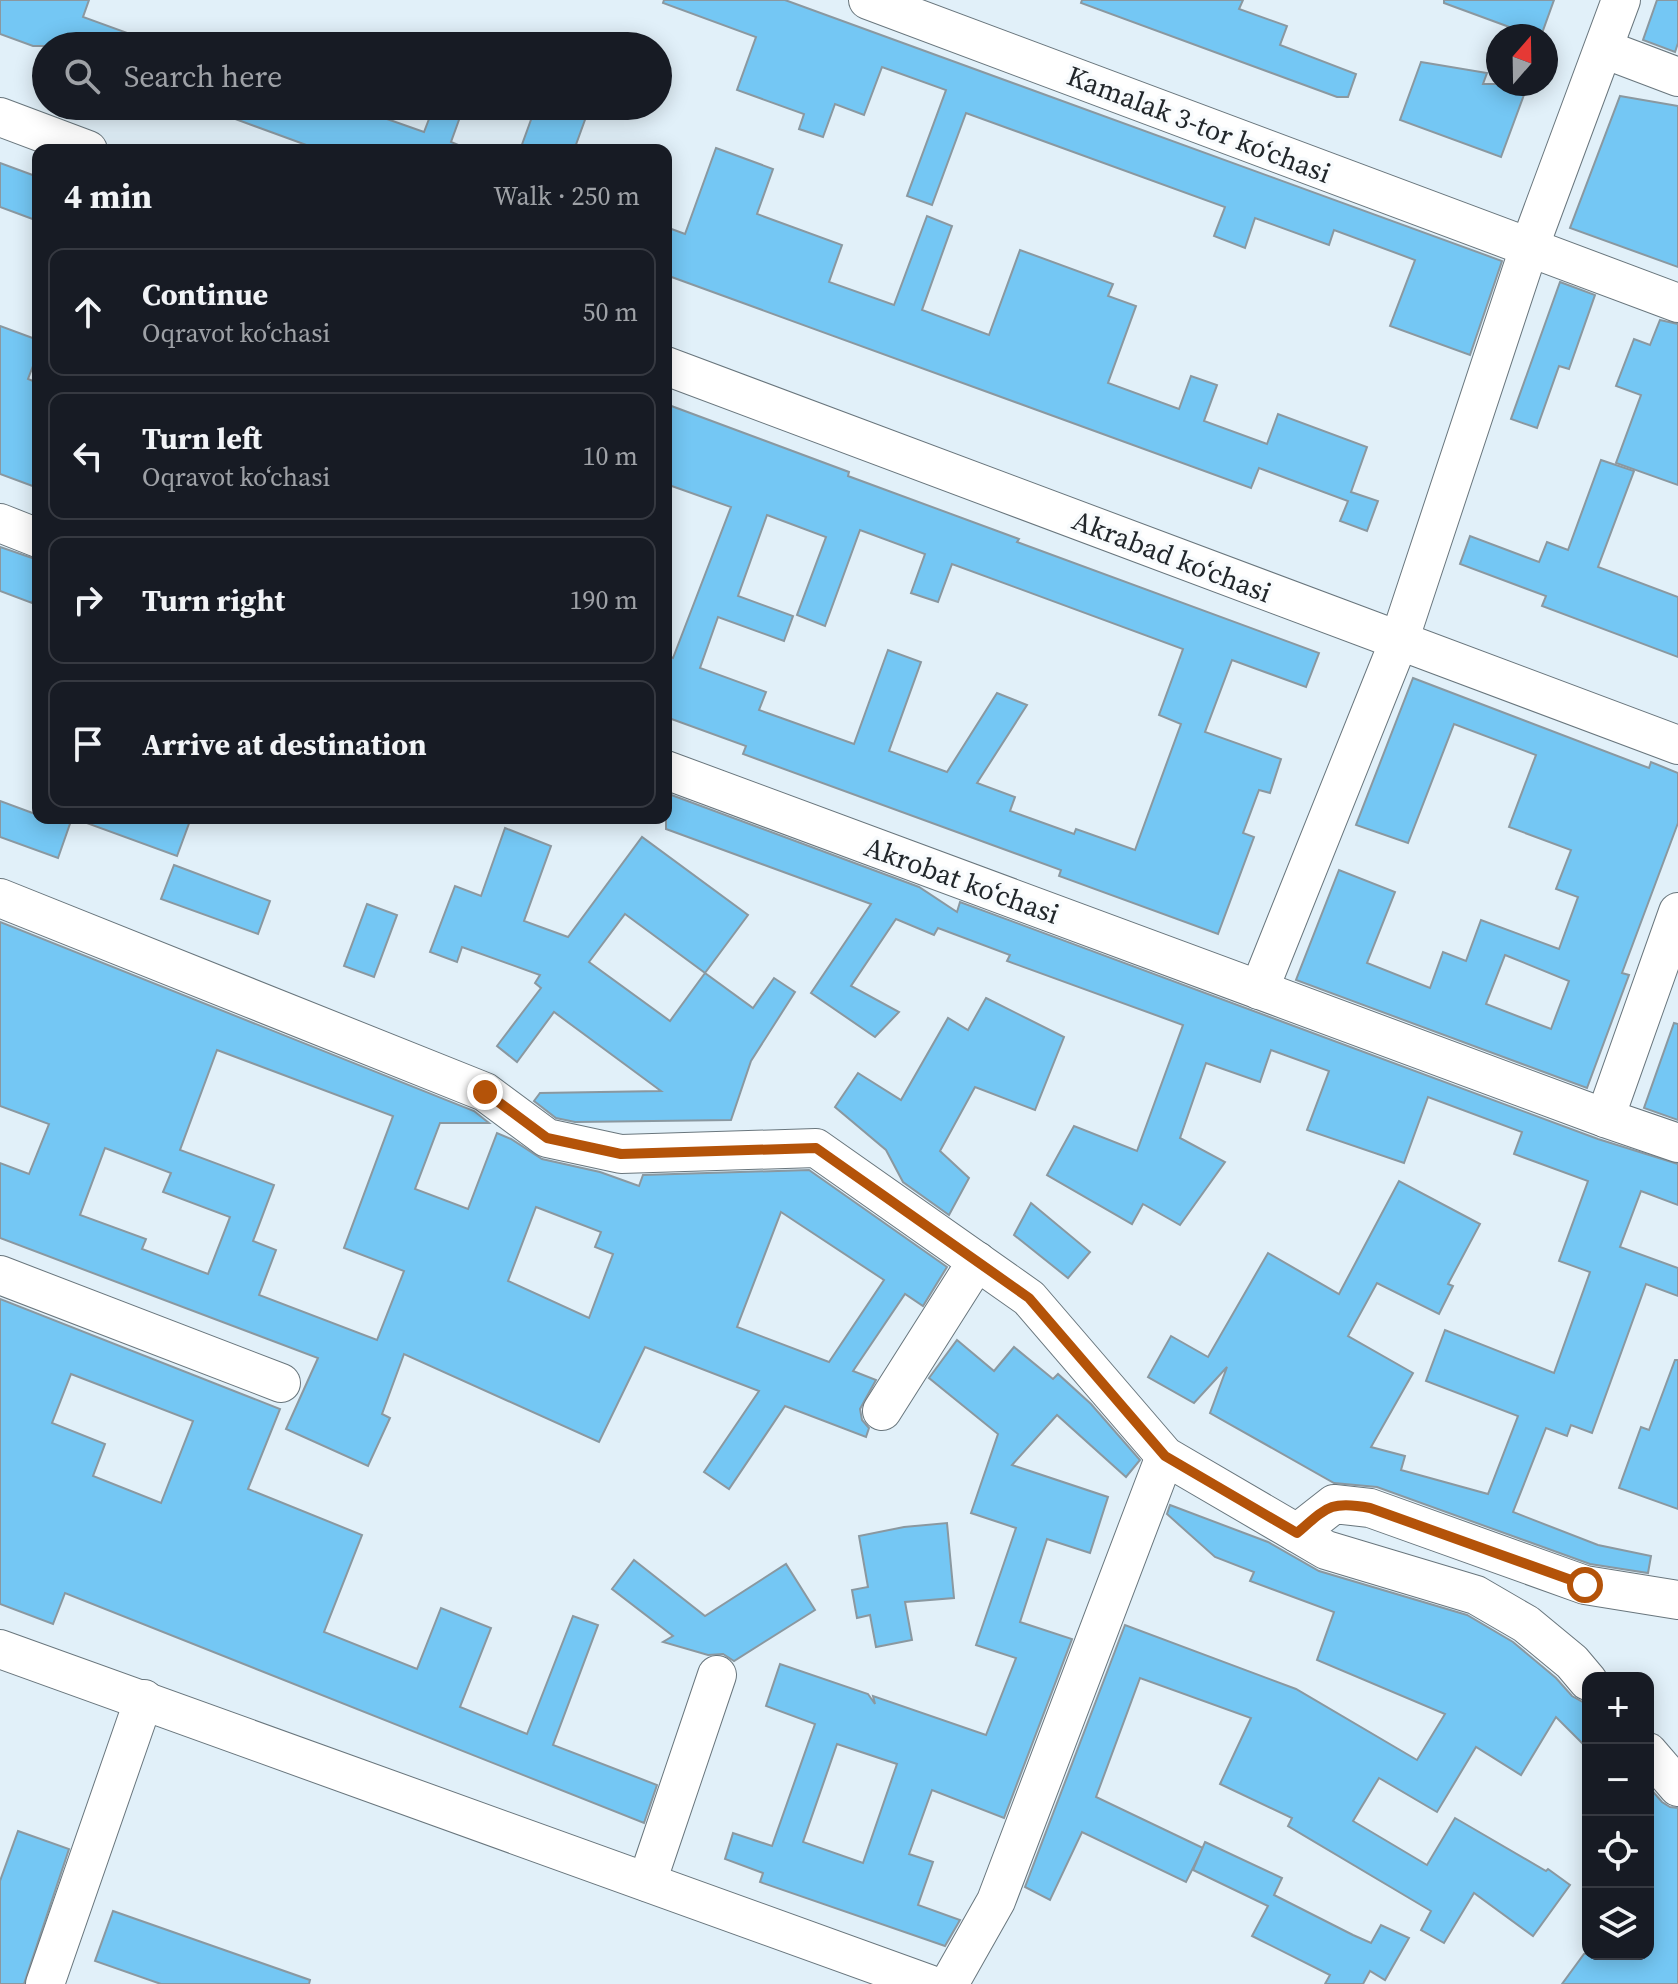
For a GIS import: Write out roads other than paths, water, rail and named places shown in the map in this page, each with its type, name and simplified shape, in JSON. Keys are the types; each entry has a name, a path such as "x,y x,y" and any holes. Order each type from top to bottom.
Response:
{"street":[{"name":"Kamalak 3-tor koʻchasi","path":"868,0 1678,303"},
{"path":"1259,990 1399,641 1529,248 1621,0"},
{"path":"1604,49 1678,77"},
{"path":"0,117 72,144"},
{"name":"Akrabad koʻchasi","path":"672,368 1678,745"},
{"path":"0,523 32,536"},
{"name":"Akrobat koʻchasi","path":"672,772 1678,1143"},
{"path":"0,898 485,1092 547,1138 621,1154 816,1148 1029,1298 1165,1456 1326,1550 1476,1595 1526,1624 1582,1674"},
{"path":"1605,1118 1678,912"},
{"path":"882,1411 977,1261"},
{"path":"0,1275 281,1383"},
{"path":"949,1984 996,1901 1165,1456"},
{"path":"1297,1533 1334,1504 1361,1506 1585,1585 1678,1600"},
{"path":"0,1649 929,1984"},
{"path":"647,1882 717,1675"},
{"path":"45,1984 144,1699"},
{"path":"1654,1759 1678,1787"}]}
